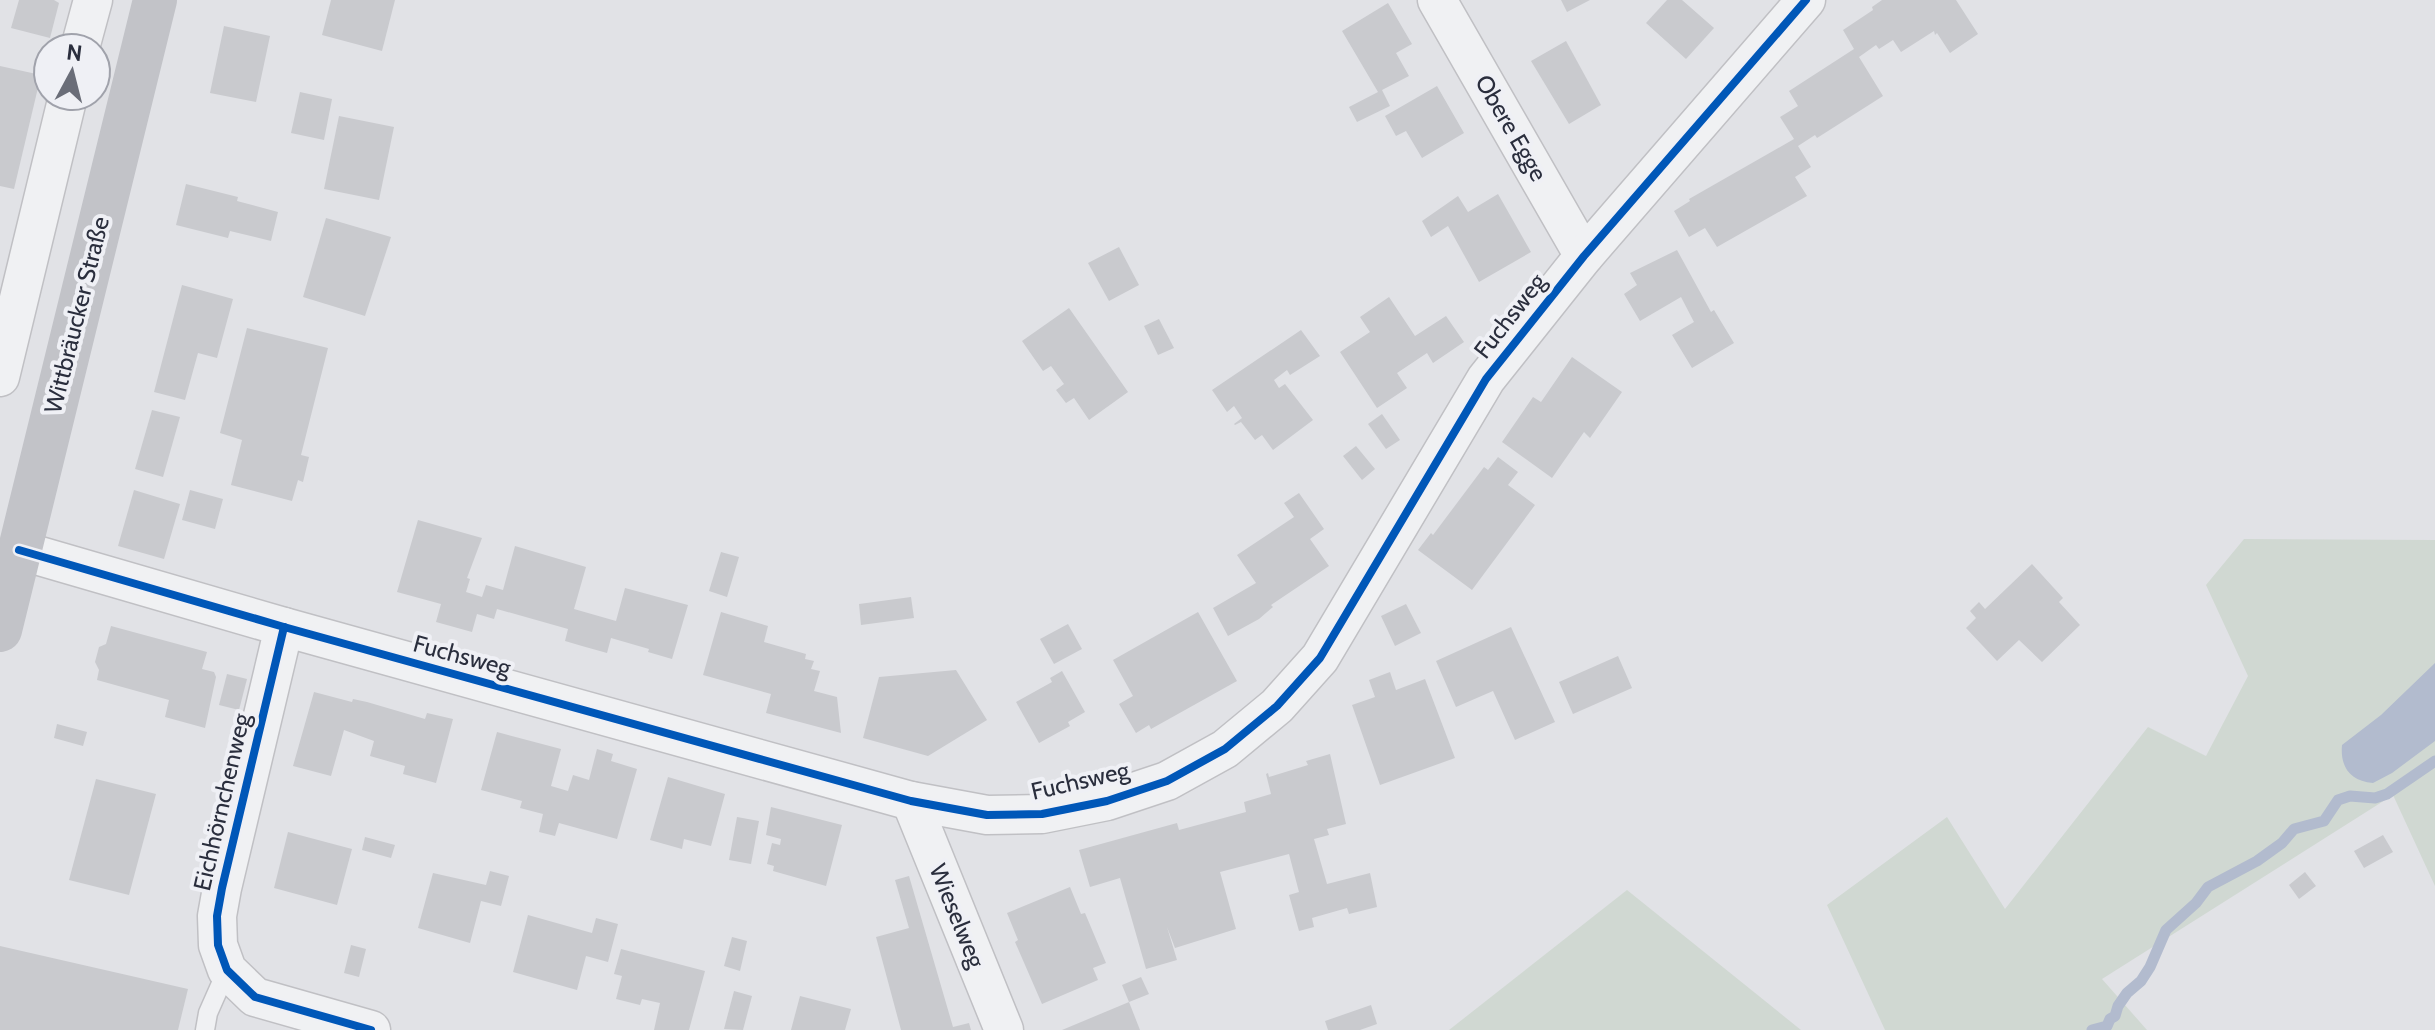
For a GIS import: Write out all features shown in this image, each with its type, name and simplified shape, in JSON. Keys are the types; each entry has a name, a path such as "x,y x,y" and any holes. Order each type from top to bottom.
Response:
{"main road":[{"name":"Wittbräucker Straße","path":"0,630 155,0"}],"street":[{"path":"84,32 93,0"},
{"name":"Obere Egge","path":"1437,0 1584,256"},
{"name":"Fuchsweg","path":"19,550 911,801 987,815 1042,814 1107,801 1167,781 1225,749 1277,706 1320,658 1486,379 1584,256 1806,0"},
{"path":"0,377 64,112"},
{"name":"Eichhörnchenweg","path":"227,970 218,945 217,916 284,627"},
{"name":"Wieselweg","path":"911,801 1004,1030"},
{"path":"227,970 255,997 371,1030"}],"lane":[{"path":"205,1030 208,1013 227,970"}],"shaded area":[{"path":"2244,539 2435,540 2435,886 2393,795 2102,979 2147,1030 1885,1030 1827,905 1947,817 2005,909 2148,727 2206,756 2248,676 2206,585"},
{"path":"1627,890 1801,1030 1449,1030"}],"water":[{"path":"2435,663 2435,741 2373,783 2353,776 2345,766 2342,745 2381,715"}],"building":[{"path":"19,0 54,0 59,3 52,32 32,33 11,28"},
{"path":"331,0 395,0 382,51 322,35"},
{"path":"1561,0 1590,0 1567,12"},
{"path":"1667,0 1682,0 1714,28 1686,59 1646,23"},
{"path":"1882,0 1956,0 1978,34 1950,53 1934,31 1901,52 1893,40 1879,49 1876,45 1859,57 1883,96 1817,138 1815,135 1798,146 1811,167 1795,177 1807,196 1717,247 1705,228 1689,237 1674,211 1689,199 1794,139 1780,117 1798,106 1789,91 1854,49 1843,30 1873,10 1872,7"},
{"path":"1388,3 1412,44 1396,53 1409,76 1382,90 1390,106 1357,122 1349,107 1378,92 1342,31"},
{"path":"224,26 270,36 256,102 210,93"},
{"path":"1566,41 1601,105 1569,124 1531,61"},
{"path":"0,66 32,73 32,112 14,189 0,186"},
{"path":"1437,86 1464,133 1422,158 1406,131 1396,136 1385,116"},
{"path":"300,92 332,99 324,140 291,133"},
{"path":"339,116 394,127 379,200 324,189"},
{"path":"186,184 238,197 237,201 278,212 271,241 230,231 228,238 176,225"},
{"path":"1498,194 1531,252 1479,282 1448,226 1431,237 1422,221 1458,196 1468,212"},
{"path":"326,218 391,237 365,316 303,297"},
{"path":"1119,247 1139,285 1109,301 1088,263"},
{"path":"1677,250 1711,312 1714,310 1734,343 1692,368 1672,335 1694,322 1681,297 1640,321 1624,294 1637,285 1630,273"},
{"path":"182,285 233,299 217,358 198,353 185,400 154,392"},
{"path":"1389,297 1415,336 1446,316 1464,342 1433,363 1427,353 1397,373 1407,388 1377,408 1340,352 1370,332 1360,317"},
{"path":"1069,308 1128,392 1089,420 1074,398 1066,403 1056,390 1064,384 1051,366 1043,371 1022,341"},
{"path":"1159,319 1174,348 1158,355 1144,326"},
{"path":"247,328 328,348 301,455 309,457 303,482 298,480 292,501 231,485 242,440 220,433"},
{"path":"1301,330 1320,356 1290,375 1287,370 1274,380 1279,388 1285,384 1313,420 1273,450 1262,435 1255,440 1241,422 1235,425 1242,418 1234,406 1227,412 1212,390"},
{"path":"1572,357 1622,392 1590,438 1584,432 1552,478 1502,442 1533,397 1541,402"},
{"path":"152,410 180,417 163,477 135,469"},
{"path":"1382,414 1400,440 1386,449 1368,424"},
{"path":"1356,446 1375,469 1362,480 1343,456"},
{"path":"1498,457 1518,472 1508,485 1535,505 1472,590 1418,550 1431,533 1433,535 1484,467 1488,470"},
{"path":"134,490 180,504 164,559 118,546"},
{"path":"190,490 223,499 215,529 182,520"},
{"path":"1299,493 1324,529 1310,539 1329,566 1271,605 1273,607 1259,619 1228,636 1213,608 1256,583 1237,555 1294,517 1284,503"},
{"path":"418,520 482,538 467,578 470,579 466,592 482,597 486,585 503,590 515,546 586,567 574,609 616,621 625,588 688,605 672,659 611,638 607,653 582,646 565,641 568,629 497,609 494,619 477,614 472,632 436,622 441,604 397,592"},
{"path":"721,552 739,557 727,597 709,591"},
{"path":"2032,564 2063,598 2059,602 2080,625 2042,662 2019,640 1997,661 1966,628 1976,618 1970,611 1979,602 1985,609"},
{"path":"911,597 914,618 861,625 859,604"},
{"path":"1406,604 1421,633 1395,646 1381,616"},
{"path":"721,612 768,626 764,642 806,654 805,659 814,661 811,669 820,671 814,691 837,697 841,733 766,713 771,694 703,675"},
{"path":"1198,612 1237,681 1151,729 1149,725 1136,733 1119,704 1133,696 1113,660"},
{"path":"1068,624 1082,649 1054,664 1040,639"},
{"path":"111,626 207,652 202,669 214,672 216,677 205,728 165,717 169,700 97,680 99,670 95,662 99,647 106,644"},
{"path":"1511,627 1555,722 1515,740 1493,691 1456,707 1436,661"},
{"path":"1618,656 1632,688 1573,714 1559,682"},
{"path":"956,670 987,720 928,756 863,738 879,677"},
{"path":"1062,671 1085,712 1068,722 1070,726 1039,743 1016,702 1052,682 1050,678"},
{"path":"1390,672 1396,690 1425,679 1455,758 1380,785 1352,705 1375,697 1369,680"},
{"path":"227,674 247,679 239,710 219,705"},
{"path":"314,692 352,702 353,699 367,702 425,719 427,713 453,719 436,783 403,774 405,766 370,756 374,741 344,730 331,776 293,766"},
{"path":"57,724 87,732 83,746 54,738"},
{"path":"497,732 561,749 551,786 568,791 573,775 589,780 597,749 613,754 611,761 637,769 617,839 559,823 555,836 539,832 543,814 520,808 522,801 481,790"},
{"path":"1330,754 1346,824 1327,829 1329,835 1314,839 1327,884 1370,873 1377,907 1349,914 1347,908 1312,918 1314,927 1299,931 1289,895 1299,892 1289,854 1220,872 1236,929 1175,948 1167,927 1177,960 1146,969 1120,878 1090,887 1079,850 1177,823 1179,830 1246,812 1244,802 1271,794 1266,774 1269,777 1308,765 1306,761"},
{"path":"668,777 725,794 711,846 684,839 682,849 650,840"},
{"path":"96,779 156,794 129,895 69,880"},
{"path":"771,807 842,825 826,886 773,871 774,866 767,864 772,843 780,845 781,839 766,835"},
{"path":"737,817 759,821 751,864 729,860"},
{"path":"288,832 352,849 337,905 274,888"},
{"path":"2383,835 2393,852 2364,868 2354,851"},
{"path":"365,837 395,845 391,858 362,850"},
{"path":"490,871 509,876 501,906 481,901 470,943 418,928 433,873 486,885"},
{"path":"2305,872 2316,886 2299,899 2289,885"},
{"path":"909,876 953,1027 969,1023 971,1030 901,1030 876,937 909,928 895,880"},
{"path":"1070,887 1081,914 1085,913 1106,963 1093,968 1098,980 1042,1004 1015,942 1018,940 1007,913"},
{"path":"528,915 592,933 596,918 618,924 608,962 586,956 577,990 513,972"},
{"path":"732,937 747,941 740,971 724,966"},
{"path":"351,945 366,949 359,977 344,973"},
{"path":"0,946 188,989 178,1030 0,1030"},
{"path":"621,949 705,971 689,1030 654,1030 660,1003 642,999 640,1005 616,999 622,976 614,974"},
{"path":"1141,977 1149,994 1129,1002 1122,985"},
{"path":"734,991 752,996 743,1030 724,1029"},
{"path":"800,996 851,1009 845,1030 791,1030"},
{"path":"1129,1002 1140,1030 1062,1030"},
{"path":"1371,1005 1377,1024 1360,1030 1328,1030 1325,1021"}],"waterway":[{"path":"2092,1030 2107,1026 2127,993 2141,981 2150,967 2166,930 2196,903 2208,887 2257,861 2282,843 2294,829 2324,821 2338,800 2350,796 2375,798 2387,794 2435,761"}],"cycle path":[{"path":"19,550 911,801 987,815 1042,814 1107,801 1167,781 1225,749 1277,706 1320,658 1486,379 1584,256 1806,0"},
{"path":"284,627 222,888 217,916 218,945 227,970 255,997 371,1030"}]}
